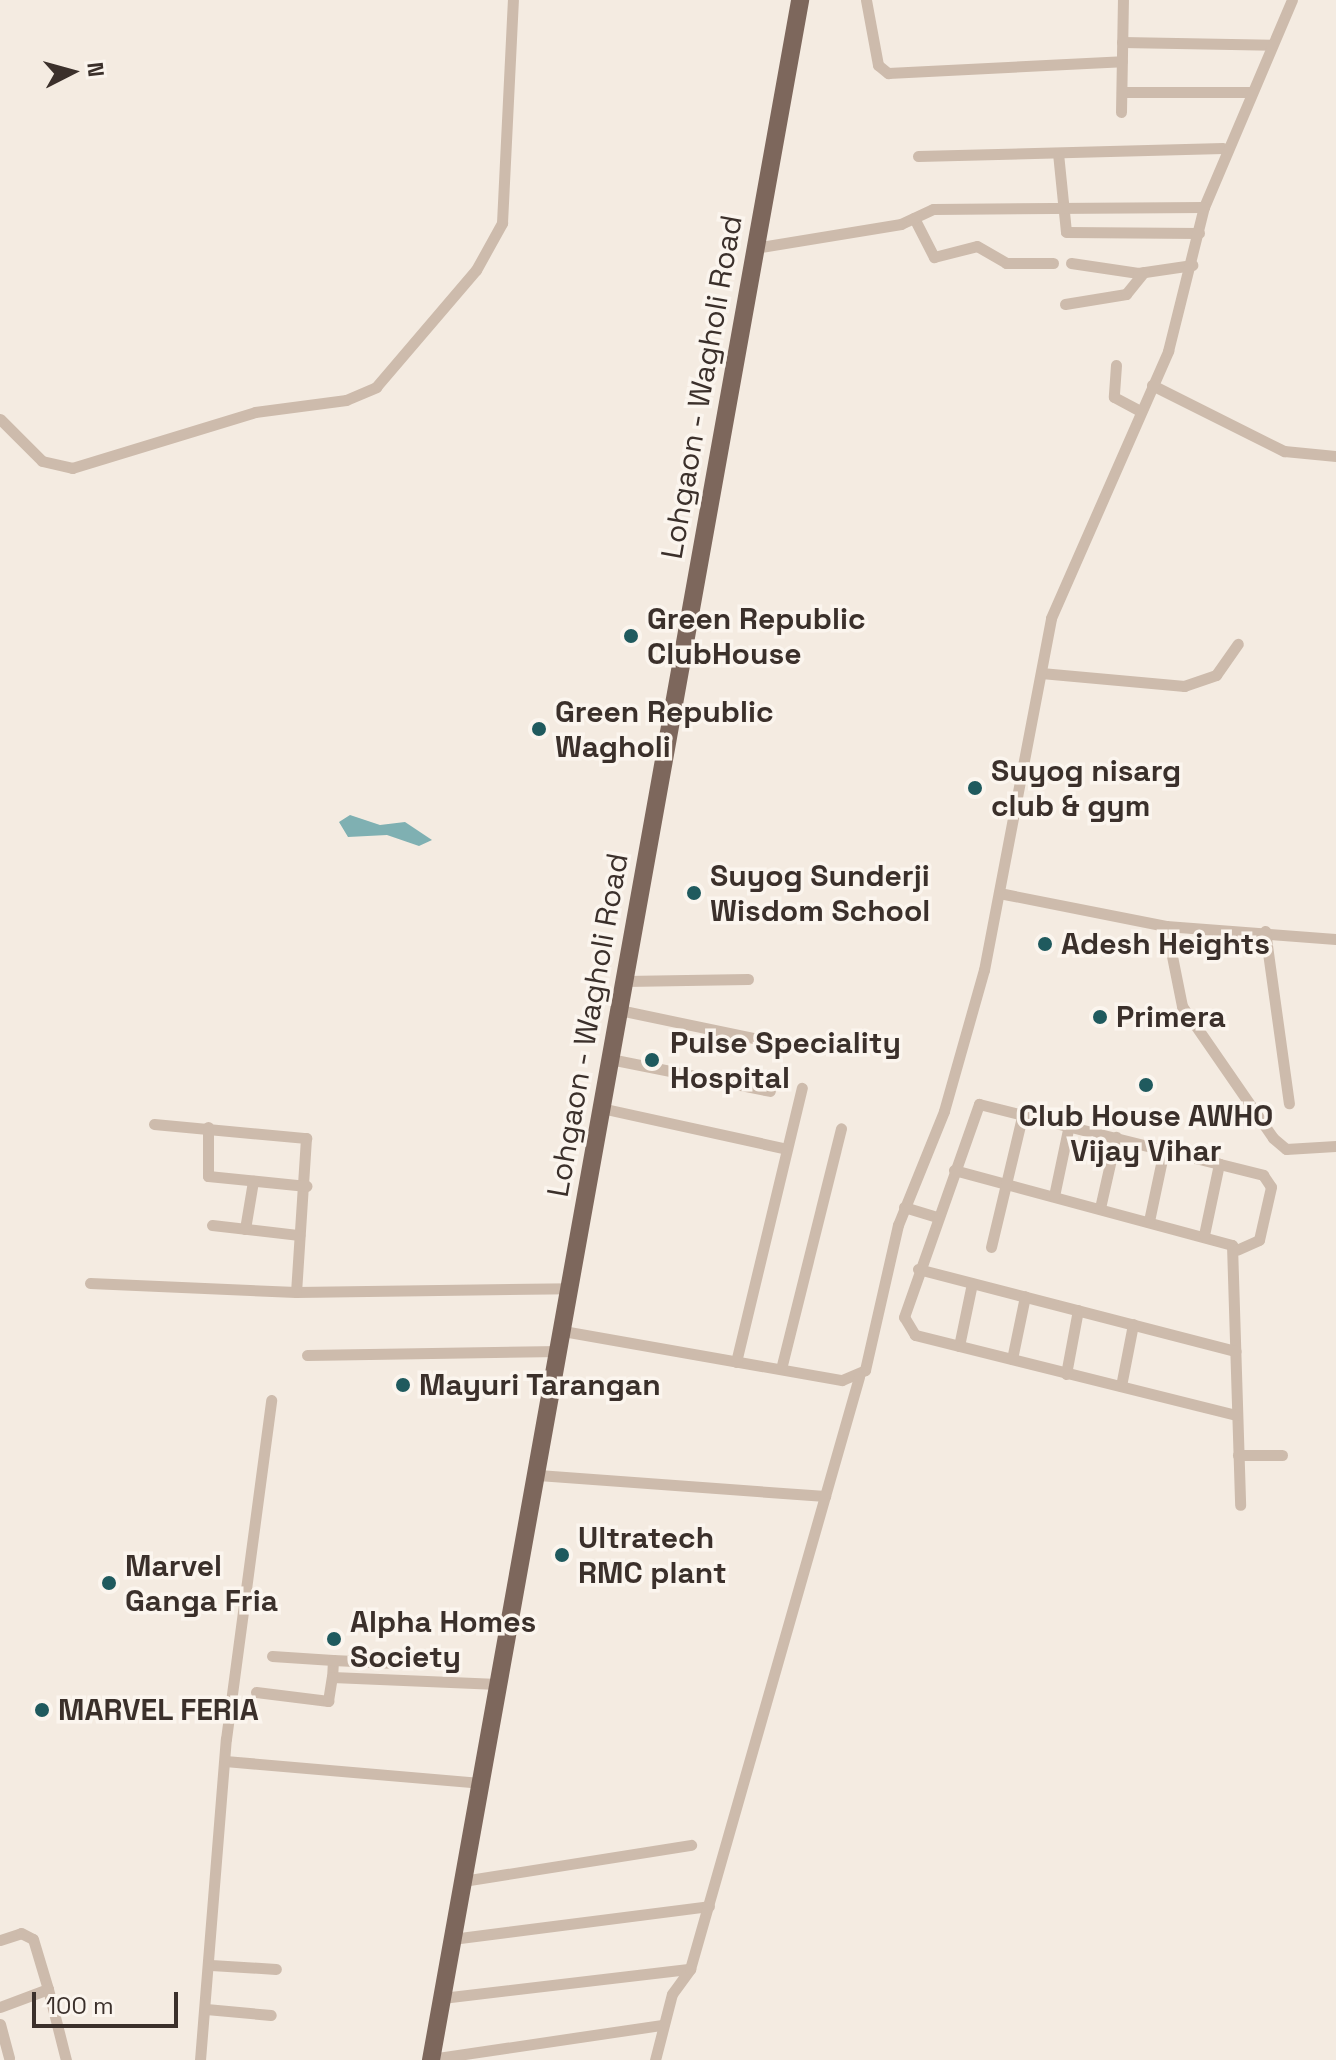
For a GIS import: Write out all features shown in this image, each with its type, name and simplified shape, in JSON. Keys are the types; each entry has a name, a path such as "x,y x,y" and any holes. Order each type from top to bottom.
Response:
{"main road":[{"name":"Lohgaon - Wagholi Road","path":"431,2060 800,0"}],"street":[{"path":"0,419 42,461 72,468 255,412 346,400 376,387 476,270 502,223 513,0"},
{"path":"866,0 878,65 888,73 1122,61"},
{"path":"1121,112 1123,0"},
{"path":"655,2060 660,2025 690,1969 709,1906 904,1207 959,1062 999,893 1041,673 1070,567 1152,385 1192,265 1204,207 1223,148 1292,0"},
{"path":"1122,42 1272,45"},
{"path":"1122,92 1250,92"},
{"path":"918,156 1223,148"},
{"path":"1058,153 1062,208 1071,234 1199,233"},
{"path":"754,248 914,218 933,209 1204,207"},
{"path":"914,218 934,257 977,246 1006,263 1053,263"},
{"path":"1071,263 1144,272 1192,265"},
{"path":"1065,304 1126,294 1144,272"},
{"path":"1116,365 1114,397 1140,411"},
{"path":"1152,385 1284,451 1336,456"},
{"path":"1041,673 1184,686 1216,675 1238,644"},
{"path":"999,893 1166,926 1265,931 1336,939"},
{"path":"1166,926 1182,1006 1273,1138 1286,1149 1336,1146"},
{"path":"1265,931 1289,1103"},
{"path":"625,981 748,979"},
{"path":"619,1010 786,1045"},
{"path":"610,1059 770,1091"},
{"path":"736,1362 802,1088"},
{"path":"954,1170 1204,1235 1237,1250 1259,1240 1271,1187 1263,1175 1023,1113 973,1107 954,1170 934,1216 904,1317 907,1330 959,1346 1236,1415"},
{"path":"601,1108 787,1149"},
{"path":"991,1247 1023,1113"},
{"path":"154,1124 306,1138 306,1186 296,1292"},
{"path":"1054,1196 1069,1125"},
{"path":"208,1127 205,1173 306,1186"},
{"path":"781,1369 841,1128"},
{"path":"1100,1208 1116,1137"},
{"path":"1149,1221 1164,1150"},
{"path":"1204,1235 1219,1164"},
{"path":"245,1229 253,1181"},
{"path":"904,1207 934,1216"},
{"path":"212,1225 299,1235"},
{"path":"1237,1250 1236,1415 1240,1505"},
{"path":"918,1269 1236,1351"},
{"path":"90,1283 296,1292 570,1288"},
{"path":"959,1346 972,1283"},
{"path":"1012,1359 1025,1296"},
{"path":"1066,1374 1078,1310"},
{"path":"1121,1386 1133,1324"},
{"path":"563,1331 781,1369 859,1377"},
{"path":"307,1355 559,1351"},
{"path":"214,2060 200,2060 211,1965 225,1761 271,1400"},
{"path":"1238,1455 1282,1455"},
{"path":"538,1475 825,1496"},
{"path":"272,1656 395,1663"},
{"path":"256,1692 328,1701 333,1660"},
{"path":"332,1677 498,1684"},
{"path":"225,1761 480,1783"},
{"path":"463,1881 691,1845"},
{"path":"452,1939 709,1906"},
{"path":"0,1940 21,1933 33,1939 66,2060"},
{"path":"211,1965 276,1969"},
{"path":"442,1998 690,1969"},
{"path":"0,2007 48,1989"},
{"path":"206,2009 271,2015"},
{"path":"0,2024 9,2058"},
{"path":"431,2060 660,2025"}],"water":[{"path":"350,815 380,825 405,822 432,840 419,846 387,835 348,837 339,822"}],"place":[{"name":"Green Republic ClubHouse","path":"631,636"},
{"name":"Green Republic Wagholi","path":"539,729"},
{"name":"Suyog nisarg club & gym","path":"975,788"},
{"name":"Suyog Sunderji Wisdom School","path":"694,893"},
{"name":"Adesh Heights","path":"1045,944"},
{"name":"Primera","path":"1100,1017"},
{"name":"Pulse Speciality Hospital","path":"652,1060"},
{"name":"Club House AWHO Vijay Vihar","path":"1146,1085"},
{"name":"Mayuri Tarangan","path":"403,1385"},
{"name":"Ultratech RMC plant","path":"562,1555"},
{"name":"Marvel Ganga Fria","path":"109,1583"},
{"name":"Alpha Homes Society","path":"334,1639"},
{"name":"MARVEL FERIA","path":"42,1710"}]}
